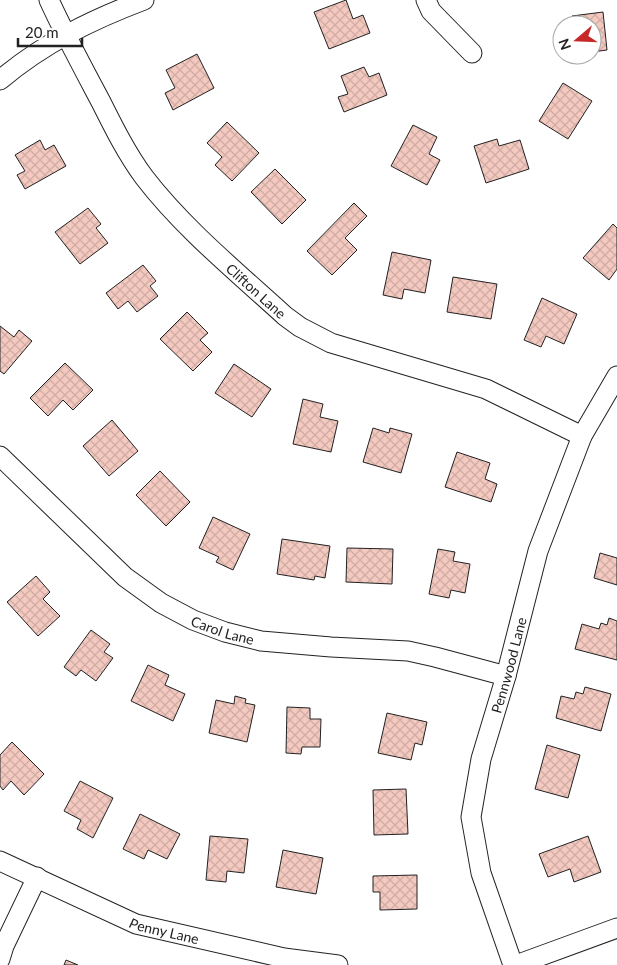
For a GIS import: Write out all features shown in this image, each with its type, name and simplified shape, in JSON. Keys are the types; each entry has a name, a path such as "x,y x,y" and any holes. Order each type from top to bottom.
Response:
{"street":[{"name":"Clifton Lane","path":"49,0 128,154 158,195 284,316 300,327 331,342 486,389 582,436"},
{"path":"0,80 23,60 65,34 104,15 144,0"},
{"path":"426,0 431,11 472,53"},
{"name":"Pennwood Lane","path":"514,965 481,872 471,817 480,759 506,676 538,551 582,436 617,376"},
{"name":"Carol Lane","path":"0,456 125,577 161,603 193,620 225,632 261,641 408,651 506,676"},
{"name":"Penny Lane","path":"0,861 136,924 283,961 338,965"},
{"path":"0,959 4,946 37,877"},
{"path":"514,965 617,928"}],"building":[{"path":"346,0 353,19 363,15 370,33 329,49 314,12"},
{"path":"603,12 607,50 602,51 602,15 580,15"},
{"path":"197,54 214,88 173,110 165,93 175,88 166,70"},
{"path":"364,67 369,77 379,73 387,95 344,112 338,97 348,94 341,76"},
{"path":"563,83 592,101 568,139 539,121"},
{"path":"227,122 259,153 232,181 215,165 222,157 207,143"},
{"path":"413,125 437,137 429,154 440,160 427,185 391,166"},
{"path":"497,139 499,146 520,140 529,169 486,183 474,146"},
{"path":"40,140 45,150 54,145 66,166 25,189 17,175 25,171 15,155"},
{"path":"275,169 306,200 282,224 251,192"},
{"path":"354,203 367,216 345,238 357,250 332,275 307,251"},
{"path":"88,208 101,224 96,228 108,243 80,264 55,232"},
{"path":"613,224 617,228 617,269 609,280 583,258"},
{"path":"392,252 431,260 425,293 404,289 402,299 383,295"},
{"path":"143,265 156,281 150,286 158,296 137,312 128,301 118,309 106,293"},
{"path":"453,277 497,284 491,319 447,312"},
{"path":"542,298 577,314 564,344 546,336 541,347 524,340"},
{"path":"187,312 208,333 200,340 212,352 193,371 160,339"},
{"path":"0,326 14,337 19,330 32,341 4,374 0,371"},
{"path":"65,363 93,390 73,410 63,400 48,416 30,398"},
{"path":"234,364 271,389 252,417 215,393"},
{"path":"303,399 323,404 320,417 338,421 331,452 293,444"},
{"path":"112,420 138,451 109,476 83,446"},
{"path":"373,428 389,433 390,428 412,434 401,473 363,462"},
{"path":"457,452 490,463 485,479 497,484 491,502 445,487"},
{"path":"160,471 190,502 166,526 136,495"},
{"path":"213,517 250,534 233,570 216,562 219,557 199,548"},
{"path":"282,539 330,546 325,578 315,576 314,580 277,574"},
{"path":"347,548 393,549 392,584 346,582"},
{"path":"438,549 455,552 453,561 470,564 465,593 451,590 449,598 429,594"},
{"path":"600,553 617,558 617,585 594,578"},
{"path":"36,576 50,592 43,599 60,616 38,636 7,602"},
{"path":"609,618 617,621 617,660 575,649 582,624 599,629 601,623 607,625"},
{"path":"91,630 110,644 104,652 113,658 96,681 81,670 76,676 64,667"},
{"path":"148,665 169,675 165,685 185,694 173,721 131,701"},
{"path":"585,687 611,694 601,731 556,718 561,696 574,699 576,692 583,694"},
{"path":"235,696 246,699 245,703 255,705 247,742 209,733 216,700 234,704"},
{"path":"287,707 310,708 310,719 321,719 320,747 302,747 301,754 286,753"},
{"path":"387,713 427,722 422,745 415,743 411,760 378,753"},
{"path":"12,742 44,774 24,795 11,781 3,790 0,786 0,755"},
{"path":"547,745 580,755 568,798 535,789"},
{"path":"80,781 113,798 93,838 77,829 81,820 64,811"},
{"path":"406,789 408,834 374,835 373,790"},
{"path":"140,814 180,834 167,859 148,850 144,859 123,849"},
{"path":"210,836 248,839 244,873 227,871 226,882 206,880"},
{"path":"588,836 601,872 574,882 570,869 548,877 539,854"},
{"path":"283,850 323,858 316,894 276,887"},
{"path":"417,875 417,909 380,910 380,892 373,892 373,876"},
{"path":"66,960 78,965 64,965"}]}
